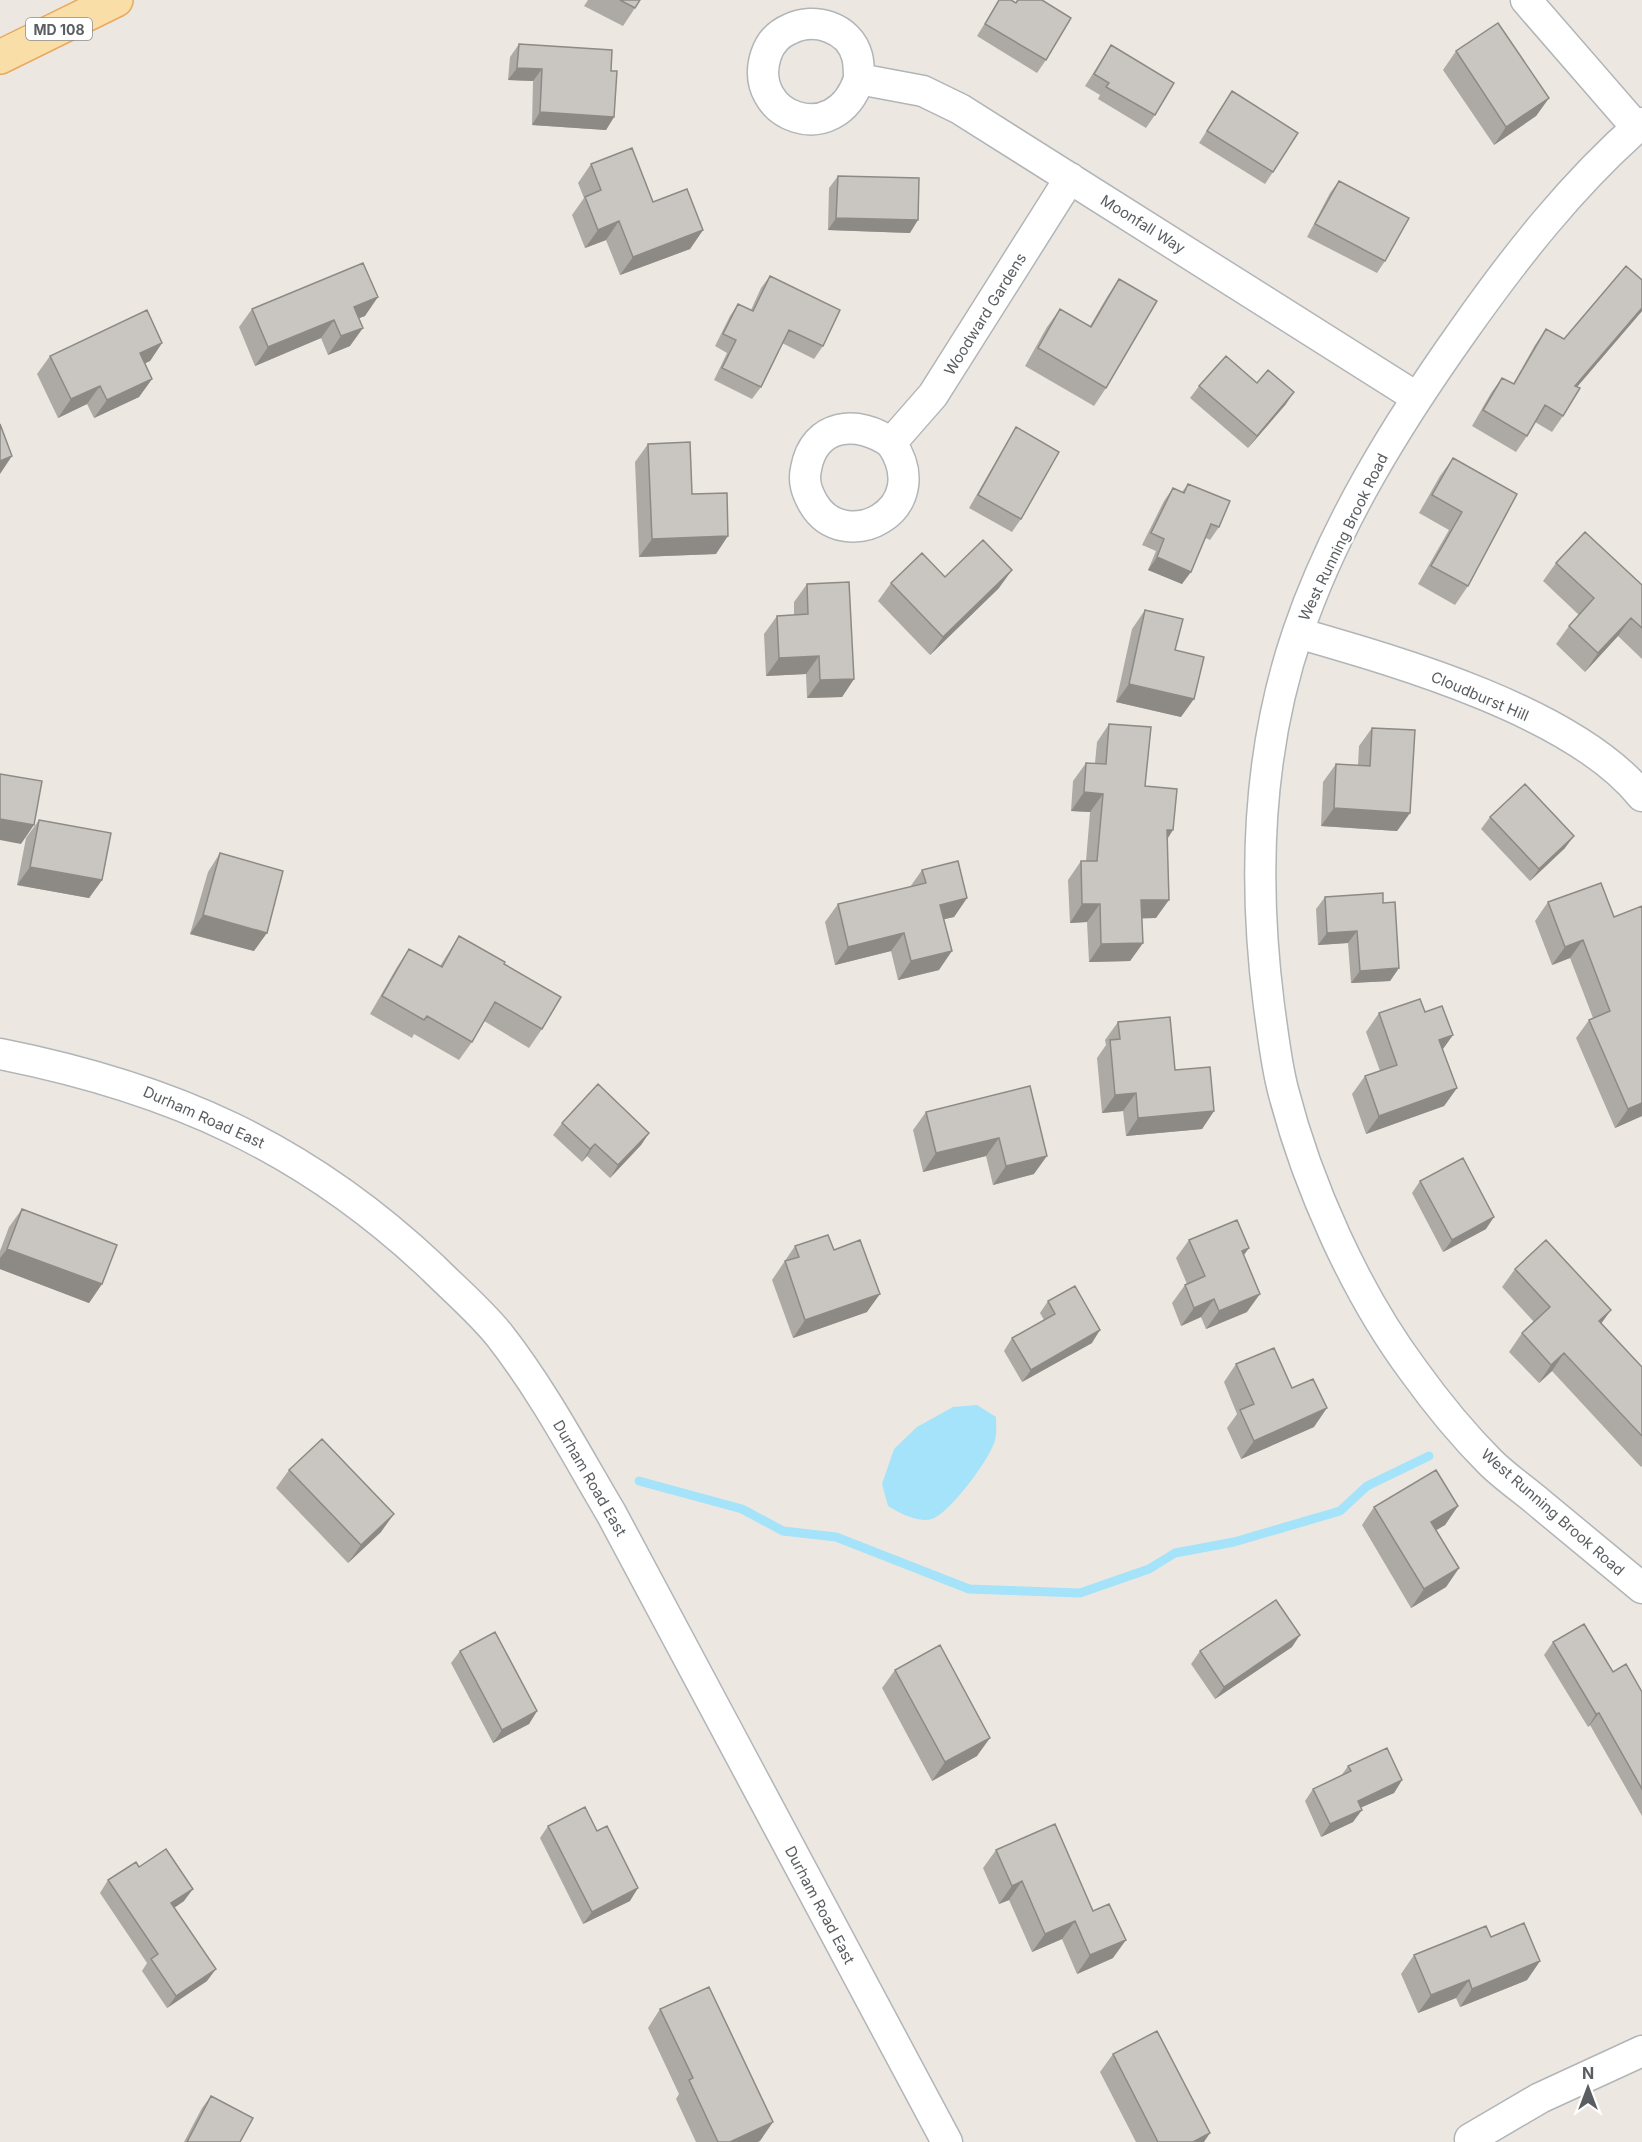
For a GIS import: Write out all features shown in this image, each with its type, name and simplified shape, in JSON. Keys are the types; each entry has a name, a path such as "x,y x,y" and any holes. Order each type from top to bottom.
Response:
{"main road":[{"name":"MD 108","path":"0,57 116,0"}],"street":[{"path":"1526,0 1640,126"},
{"name":"Moonfall Way","path":"859,78 923,91 960,109 1416,397"},
{"name":"West Running Brook Road","path":"1640,126 1573,192 1524,249 1416,397 1367,480 1298,633 1273,727 1263,792 1259,876 1261,944 1282,1088 1303,1154 1350,1267 1410,1366 1492,1464 1642,1588"},
{"name":"Woodward Gardens","path":"891,442 933,395 1070,178"},
{"name":"Cloudburst Hill","path":"1298,633 1384,657 1473,691 1541,721 1593,754 1642,796"},
{"name":"Durham Road East","path":"0,1054 64,1066 138,1088 204,1114 270,1146 337,1187 398,1236 500,1335 555,1418 611,1513 947,2142"},
{"path":"1470,2139 1540,2098 1642,2051"}],"water":[{"path":"977,1405 996,1417 996,1437 986,1459 958,1497 939,1515 926,1520 909,1517 888,1506 882,1484 894,1449 917,1427 953,1407"}],"building":[{"path":"620,0 640,0 635,8"},
{"path":"999,0 1011,0 1016,3 1018,0 1042,0 1071,18 1046,60 985,24"},
{"path":"1498,23 1549,98 1506,127 1456,51"},
{"path":"519,44 612,50 611,71 617,71 614,117 540,112 542,69 517,68"},
{"path":"1111,45 1174,83 1155,115 1106,87 1109,83 1094,74"},
{"path":"1232,91 1298,133 1273,172 1207,131"},
{"path":"632,148 653,202 687,189 703,230 633,257 619,221 598,230 585,197 601,190 591,164"},
{"path":"838,176 919,178 918,220 836,218"},
{"path":"1339,181 1409,218 1385,261 1315,224"},
{"path":"363,263 378,297 354,307 363,328 341,336 334,320 268,347 252,309"},
{"path":"1626,266 1642,280 1642,308 1575,386 1580,388 1563,416 1545,405 1527,436 1483,410 1502,378 1514,384 1546,329 1564,339"},
{"path":"770,276 840,310 823,346 789,330 761,387 722,368 736,340 723,334 738,304 753,311"},
{"path":"1119,279 1157,301 1106,388 1038,348 1060,309 1091,327"},
{"path":"147,310 162,343 140,353 152,379 107,400 100,386 71,399 50,356"},
{"path":"1226,356 1257,383 1268,370 1294,392 1257,436 1199,386"},
{"path":"0,424 12,456 0,461"},
{"path":"1016,427 1059,452 1021,519 978,495"},
{"path":"690,442 692,494 727,493 728,536 652,539 648,444"},
{"path":"1453,458 1517,494 1468,586 1431,566 1462,512 1432,495"},
{"path":"1188,484 1230,501 1219,527 1211,524 1191,572 1157,557 1164,539 1151,533 1173,488 1184,493"},
{"path":"1585,532 1642,585 1642,628 1631,618 1598,653 1569,626 1594,598 1556,563"},
{"path":"983,540 1012,570 943,637 891,583 922,553 945,577"},
{"path":"849,582 854,679 820,680 819,656 779,658 777,616 808,614 807,584"},
{"path":"1145,610 1183,619 1175,650 1204,657 1194,699 1129,684"},
{"path":"1109,724 1151,727 1145,786 1177,789 1173,830 1167,830 1169,900 1141,900 1143,943 1101,944 1100,904 1082,904 1081,861 1097,861 1103,794 1084,792 1086,763 1106,764"},
{"path":"1372,728 1415,730 1410,813 1334,808 1336,764 1370,766"},
{"path":"0,774 42,781 34,825 0,819"},
{"path":"1525,784 1574,836 1539,869 1490,817"},
{"path":"39,820 111,833 102,880 30,867"},
{"path":"220,853 283,871 267,933 203,915"},
{"path":"958,861 967,898 940,905 952,951 911,961 904,933 848,947 838,904 926,883 922,870"},
{"path":"1601,883 1614,917 1642,906 1642,1103 1628,1109 1589,1020 1610,1011 1583,940 1565,947 1548,902"},
{"path":"1383,893 1383,903 1395,902 1399,968 1360,971 1357,931 1327,933 1325,897"},
{"path":"459,936 561,997 542,1029 495,1002 472,1042 427,1016 424,1020 382,996 409,949 442,967"},
{"path":"1420,999 1425,1012 1442,1006 1453,1035 1439,1040 1457,1088 1379,1116 1365,1076 1397,1065 1379,1013"},
{"path":"1170,1017 1175,1070 1210,1067 1214,1111 1138,1118 1136,1093 1115,1095 1110,1040 1120,1039 1118,1022"},
{"path":"598,1084 649,1133 618,1165 595,1144 590,1149 562,1123"},
{"path":"1030,1086 1047,1156 1006,1166 999,1138 936,1153 926,1112"},
{"path":"1463,1158 1494,1217 1452,1240 1420,1181"},
{"path":"22,1209 117,1245 102,1284 7,1249"},
{"path":"1237,1220 1249,1248 1242,1251 1260,1294 1219,1311 1214,1299 1194,1308 1185,1285 1205,1276 1189,1240"},
{"path":"828,1235 834,1250 860,1240 880,1294 805,1320 785,1261 799,1257 795,1246"},
{"path":"1546,1240 1611,1310 1599,1321 1642,1367 1642,1436 1564,1353 1551,1365 1522,1333 1550,1307 1515,1269"},
{"path":"1075,1286 1100,1330 1031,1370 1012,1338 1055,1314 1048,1301"},
{"path":"1274,1348 1292,1388 1313,1379 1327,1408 1254,1441 1240,1410 1254,1404 1236,1364"},
{"path":"322,1439 394,1514 361,1545 289,1470"},
{"path":"1436,1470 1458,1506 1431,1522 1459,1568 1424,1589 1374,1507"},
{"path":"1276,1600 1300,1635 1224,1687 1200,1651"},
{"path":"1584,1624 1613,1672 1626,1664 1642,1692 1642,1789 1599,1713 1596,1714 1553,1642"},
{"path":"495,1632 537,1711 502,1730 460,1651"},
{"path":"940,1645 990,1738 945,1762 895,1670"},
{"path":"1387,1748 1402,1780 1358,1801 1362,1810 1330,1824 1313,1789 1351,1771 1348,1766"},
{"path":"585,1807 597,1831 607,1826 638,1888 592,1912 548,1826"},
{"path":"1055,1824 1093,1911 1109,1904 1126,1940 1090,1955 1075,1921 1045,1934 1022,1881 1012,1886 996,1850"},
{"path":"166,1849 193,1889 171,1903 216,1969 176,1996 151,1959 158,1954 108,1880 136,1862 139,1867"},
{"path":"1524,1923 1540,1961 1472,1989 1469,1980 1431,1995 1414,1955 1486,1926 1491,1937"},
{"path":"709,1987 773,2122 730,2142 718,2142 689,2080 693,2078 660,2009"},
{"path":"1157,2031 1210,2133 1193,2142 1158,2142 1113,2054"},
{"path":"211,2096 253,2118 240,2142 187,2142"}],"waterway":[{"path":"639,1481 742,1509 783,1531 836,1537 969,1589 1080,1593 1149,1569 1175,1553 1234,1542 1340,1511 1367,1486 1429,1456"}]}
